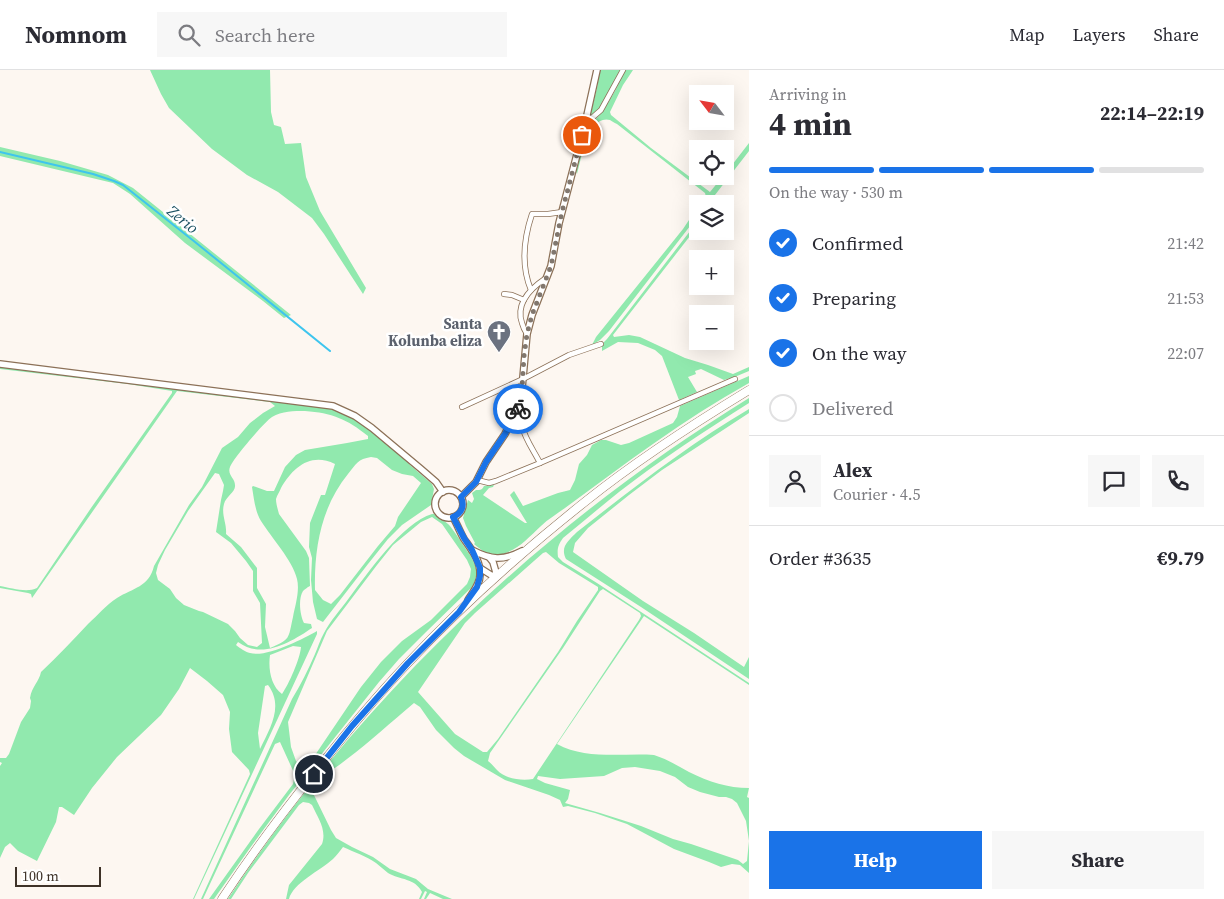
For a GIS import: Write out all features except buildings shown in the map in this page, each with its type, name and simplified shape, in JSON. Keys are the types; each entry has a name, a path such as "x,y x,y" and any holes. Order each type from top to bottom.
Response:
{"main road":[{"path":"222,899 276,822 352,726 408,663 459,612 497,576 587,500 628,470 749,390"}],"street":[{"path":"461,497 477,480 486,462 505,434 519,405 527,334 553,258 562,212 597,70"},
{"path":"585,124 601,110 623,70"},
{"path":"531,290 527,280 524,260 526,237 532,214 562,212"},
{"path":"527,334 521,322 521,304 531,290 547,277"},
{"path":"504,294 524,300"},
{"path":"462,407 569,355 602,344"},
{"path":"0,364 333,406 355,416 372,428 429,475 443,492"},
{"path":"477,480 489,483 735,379"},
{"path":"519,405 525,435 540,463"},
{"path":"453,491 461,497 462,508 459,514 453,517 444,517 436,508 436,498 443,492 453,491"},
{"path":"453,517 480,568 477,587 459,612"},
{"path":"472,550 498,559 511,557 528,549"},
{"path":"480,568 491,575 497,576 493,562 489,557"}],"green space":[{"path":"150,70 270,70 271,112 274,125 281,127 285,144 301,143 306,177 320,211 366,288 363,294 312,218 278,192 247,175 212,149 169,108"},
{"path":"600,70 620,70 603,103 589,120 597,88"},
{"path":"625,70 633,70 623,85 610,112 611,115 689,176 689,180 610,120 602,120 591,131 583,150 577,174 576,171 586,130 603,111"},
{"path":"749,143 749,151 734,170 734,162"},
{"path":"0,147 60,161 108,175 133,188 291,315 284,318 185,243 130,194 113,183 0,156"},
{"path":"695,185 701,185 710,192 716,185 723,185 715,195 706,195"},
{"path":"689,220 689,227 609,331 592,345 596,337"},
{"path":"689,232 689,237 613,335 614,337 629,335 640,337 685,358 733,374 749,367 749,371 724,380 701,369 695,371 696,374 688,377 697,392 679,400 662,356 655,350 638,343 618,342 602,351 600,346"},
{"path":"0,366 331,408 359,420 403,456 410,465 432,484 434,489 431,505 402,525 388,539 323,622 317,619 313,602 312,558 309,547 310,523 321,495 325,495 335,464 318,460 304,464 291,474 281,488 276,499 279,514 309,558 310,586 303,591 300,598 300,607 304,623 311,624 312,628 295,639 276,647 266,649 257,649 247,647 238,642 236,645 250,653 265,653 303,639 317,631 317,634 194,899 250,774 249,770 232,752 229,729 230,712 223,695 190,668 179,689 161,715 117,757 92,788 74,815 59,807 56,822 37,861 18,851 10,843 5,847 0,858 0,766 2,763 0,758 6,758 9,754 21,722 30,708 31,694 41,672 109,604 144,583 152,573 154,566 189,505 202,487 222,448 238,437 250,423 275,406 270,402 177,391 32,598 31,594 0,588 0,586 24,590 37,588 172,391 0,369","holes":["284,412 323,413 339,418 360,430 368,436 368,439 305,450 296,455 285,467 274,491 252,487 259,517 291,565 298,584 297,598 288,637 270,648 265,627 266,604 257,588 257,568 241,547 226,534 223,508 225,501 235,487 229,470 242,449 272,417","367,458 377,458 392,470 413,476 421,483 398,517 395,526 331,604 323,600 315,590 316,559 321,529 325,514 339,487 355,465","215,473 219,474 224,485 216,532 231,543 253,571 253,591 260,603 262,643 257,647 248,645 228,624 184,605 170,589 158,580 156,573 158,565 188,511","293,646 301,647 294,671 282,694 273,682 269,660 270,655","268,685 273,693 275,709 274,717 260,749 258,733 265,686"]},
{"path":"749,376 749,383 655,442 544,523 526,541 513,550 493,555 486,553 474,544 463,518 468,500 472,503 474,499 472,493 476,490 481,490 484,486 494,485 483,495 527,523 510,495 514,491 523,506 570,490 579,464 587,455 592,445 601,440 621,445 629,443 673,423 680,406"},
{"path":"749,398 749,403 650,469 563,538 558,547 558,557 749,683 749,685 644,616 557,744 568,749 592,754 654,755 696,776 726,786 749,788 747,797 749,798 749,841 749,873 740,865 732,864 721,867 674,849 627,824 595,813 568,806 563,807 560,800 505,780 454,748 436,730 420,707 414,703 364,746 323,777 312,791 336,838 373,857 390,869 416,879 428,889 452,899 443,899 430,893 424,899 427,892 425,891 421,899 419,899 422,892 415,884 388,873 378,864 343,847 333,859 302,882 289,899 286,899 289,885 322,844 323,839 321,824 312,805 303,802 248,873 231,899 228,899 280,825 336,754 397,685 461,620 529,559 600,501 673,447","holes":["546,552 559,563 598,587 598,590 498,739 487,752 483,752 455,734 418,692 465,623","603,589 640,613 639,620 533,779 524,780 500,773 488,761 490,753","635,767 660,771 675,777 688,787 700,792 732,799 737,803 746,821 749,841 747,861 743,864 738,860 673,839 641,826 565,803 570,790 545,783 537,779 538,776 560,779 604,776 622,768"]},
{"path":"749,409 749,413 662,470 588,528 575,543 573,552 643,601 744,667 749,657 749,679 566,559 564,548 577,532 619,499 683,452"},
{"path":"434,514 453,530 475,564 476,575 471,588 399,659 379,682 289,795 214,899 209,899 293,784 295,775 280,742 275,744 203,899 201,899 326,629 386,550 409,527 421,519","holes":["432,517 442,524 467,560 471,569 467,584 431,620 402,641 381,662 361,687 304,770 296,761 291,747 288,722 327,631 393,545 421,522"]}],"waterway":[{"name":"Zerio","path":"0,152 93,174 123,185 330,351"}],"way so far":[{"path":"518,409 521,397 527,334 532,315 551,266 562,212 582,135"}],"place":[{"name":"Santa Kolunba eliza","path":"499,353"}],"route":[{"path":"314,774 352,726 408,663 459,612 477,587 480,568 453,517 461,511 463,504 461,497 476,482 518,409"}]}
